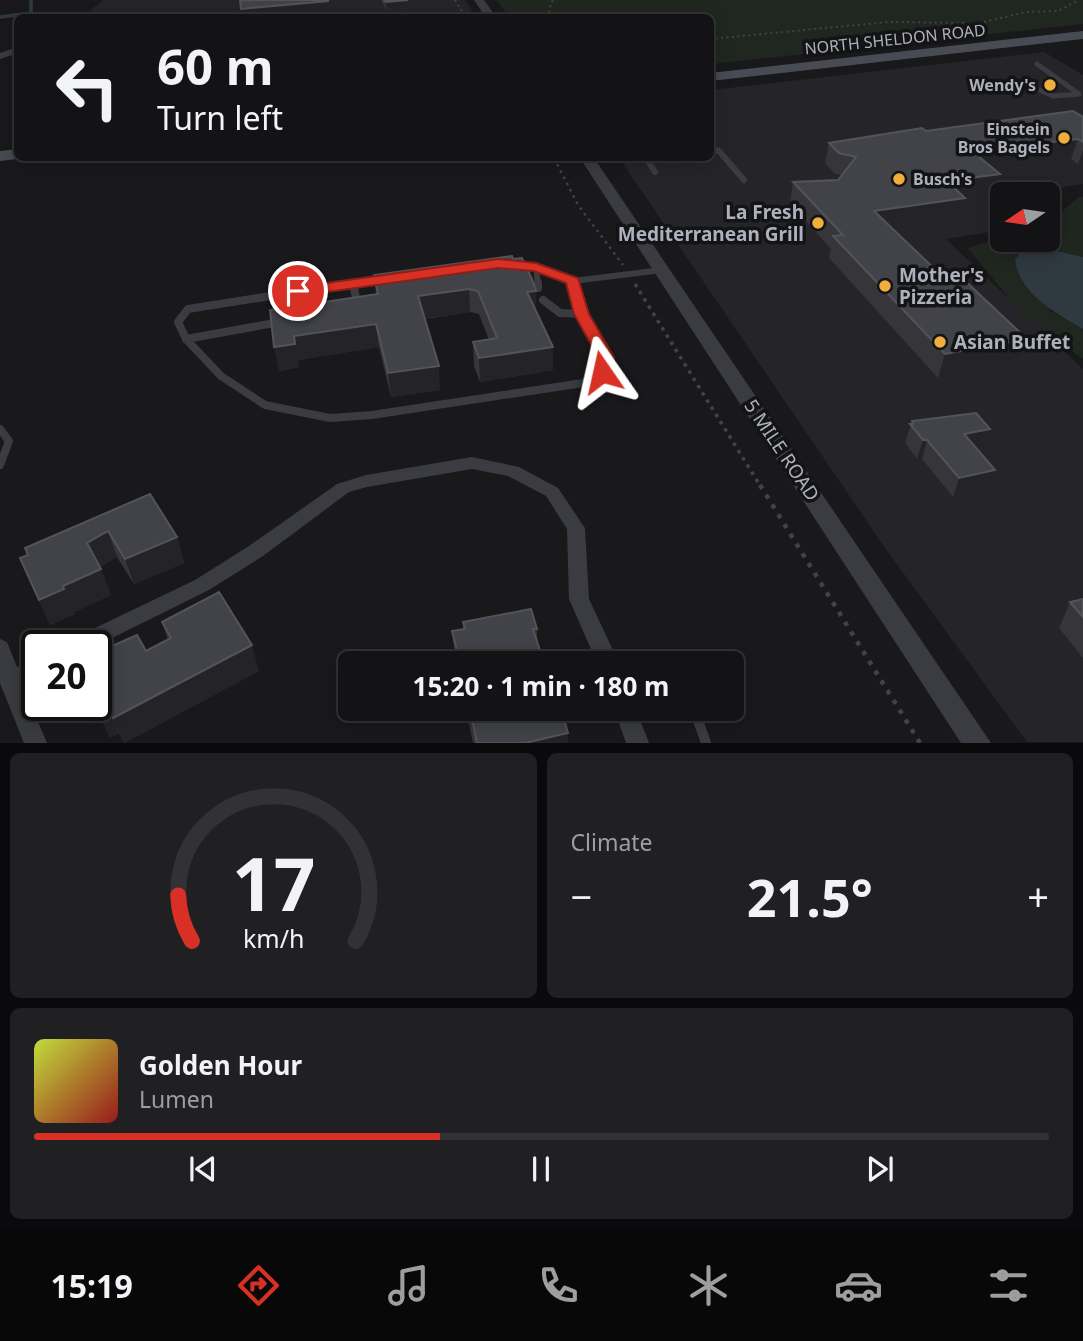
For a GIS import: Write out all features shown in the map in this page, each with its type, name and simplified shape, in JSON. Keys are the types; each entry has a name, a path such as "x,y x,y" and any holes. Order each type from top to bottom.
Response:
{"main road":[{"name":"NORTH SHELDON ROAD","path":"714,77 1080,37"}],"street":[{"name":"5 MILE ROAD","path":"589,161 977,743"},
{"path":"109,630 202,584 256,551 344,488 366,481 472,463 513,471 552,492 576,528 579,599 603,651"},
{"path":"0,648 10,681 36,743"},
{"path":"10,681 21,675"},
{"path":"630,721 638,743"}],"lane":[{"path":"1019,81 1024,80 1053,96 1079,94 1037,64"},
{"path":"714,149 744,180"},
{"path":"648,161 655,172"},
{"path":"510,265 536,267 573,281 662,270"},
{"path":"536,267 538,288"},
{"path":"393,277 188,309 178,322 186,339 221,376 265,405 330,418 372,415 583,383 602,372 606,357 581,314 573,281"},
{"path":"344,310 356,298 353,282"},
{"path":"543,300 553,311 566,316 581,314"},
{"path":"186,339 292,319"},
{"path":"0,429 9,441 0,465"},
{"path":"699,721 706,743"}],"path":[{"path":"714,39 888,22 979,23 1026,12 1058,11 1079,0"},
{"path":"556,161 578,205 606,238 920,743"}],"shaded area":[{"path":"103,0 465,0 474,14 86,14"},
{"path":"496,0 1083,0 1083,24 714,64 714,14 508,14"},
{"path":"1044,52 1083,75 1083,184 1060,188 1060,182 990,182 990,232 946,239 1083,369 1083,742 1027,742 885,548 621,161 714,161 714,90"},
{"path":"1079,197 1083,197 1083,257 1060,253 1049,310 1083,329 1083,359 1025,318 968,248 990,241 990,252 1060,252 1060,213"},
{"path":"1021,252 1060,252 1083,257 1083,329 1062,317 1032,293 1018,272 1015,260"}],"building":[{"path":"240,0 328,0 328,1 241,9"},
{"path":"1073,111 1083,117 1083,142 1078,139 972,151 1000,174 947,181 965,198 874,211 942,276 957,273 1027,339 945,354 833,236 843,235 793,182 838,180 856,157 839,153 829,143 922,128 926,131"},
{"path":"512,256 513,259 522,258 532,279 536,291 527,292 553,347 479,358 473,342 497,338 478,291 469,289 418,296 439,366 388,373 376,324 294,336 295,344 274,347 270,310 378,294 374,275"},
{"path":"976,413 990,429 964,434 995,470 959,478 910,424 913,424 912,421"},
{"path":"150,494 177,537 125,559 108,531 87,543 101,569 39,600 20,558 28,555 25,548"},
{"path":"219,592 252,645 113,718 112,646 137,635 146,651 171,638 162,622"},
{"path":"1083,599 1083,617 1070,602"},
{"path":"531,609 537,629 533,629 540,651 457,651 452,631 465,629 463,622"},
{"path":"472,721 564,721 568,733 525,743 477,743"}],"waterway":[{"path":"23,14 31,13 31,0"},
{"path":"0,17 14,15"}],"place":[{"name":"Wendy's","path":"1050,85"},
{"name":"Einstein Bros Bagels","path":"1064,138"},
{"name":"Busch's","path":"899,179"},
{"name":"La Fresh Mediterranean Grill","path":"818,223"},
{"name":"Mother's Pizzeria","path":"885,286"},
{"name":"Asian Buffet","path":"940,342"}],"route":[{"path":"298,291 498,264 536,267 573,281 581,314 606,357 602,372"}]}
